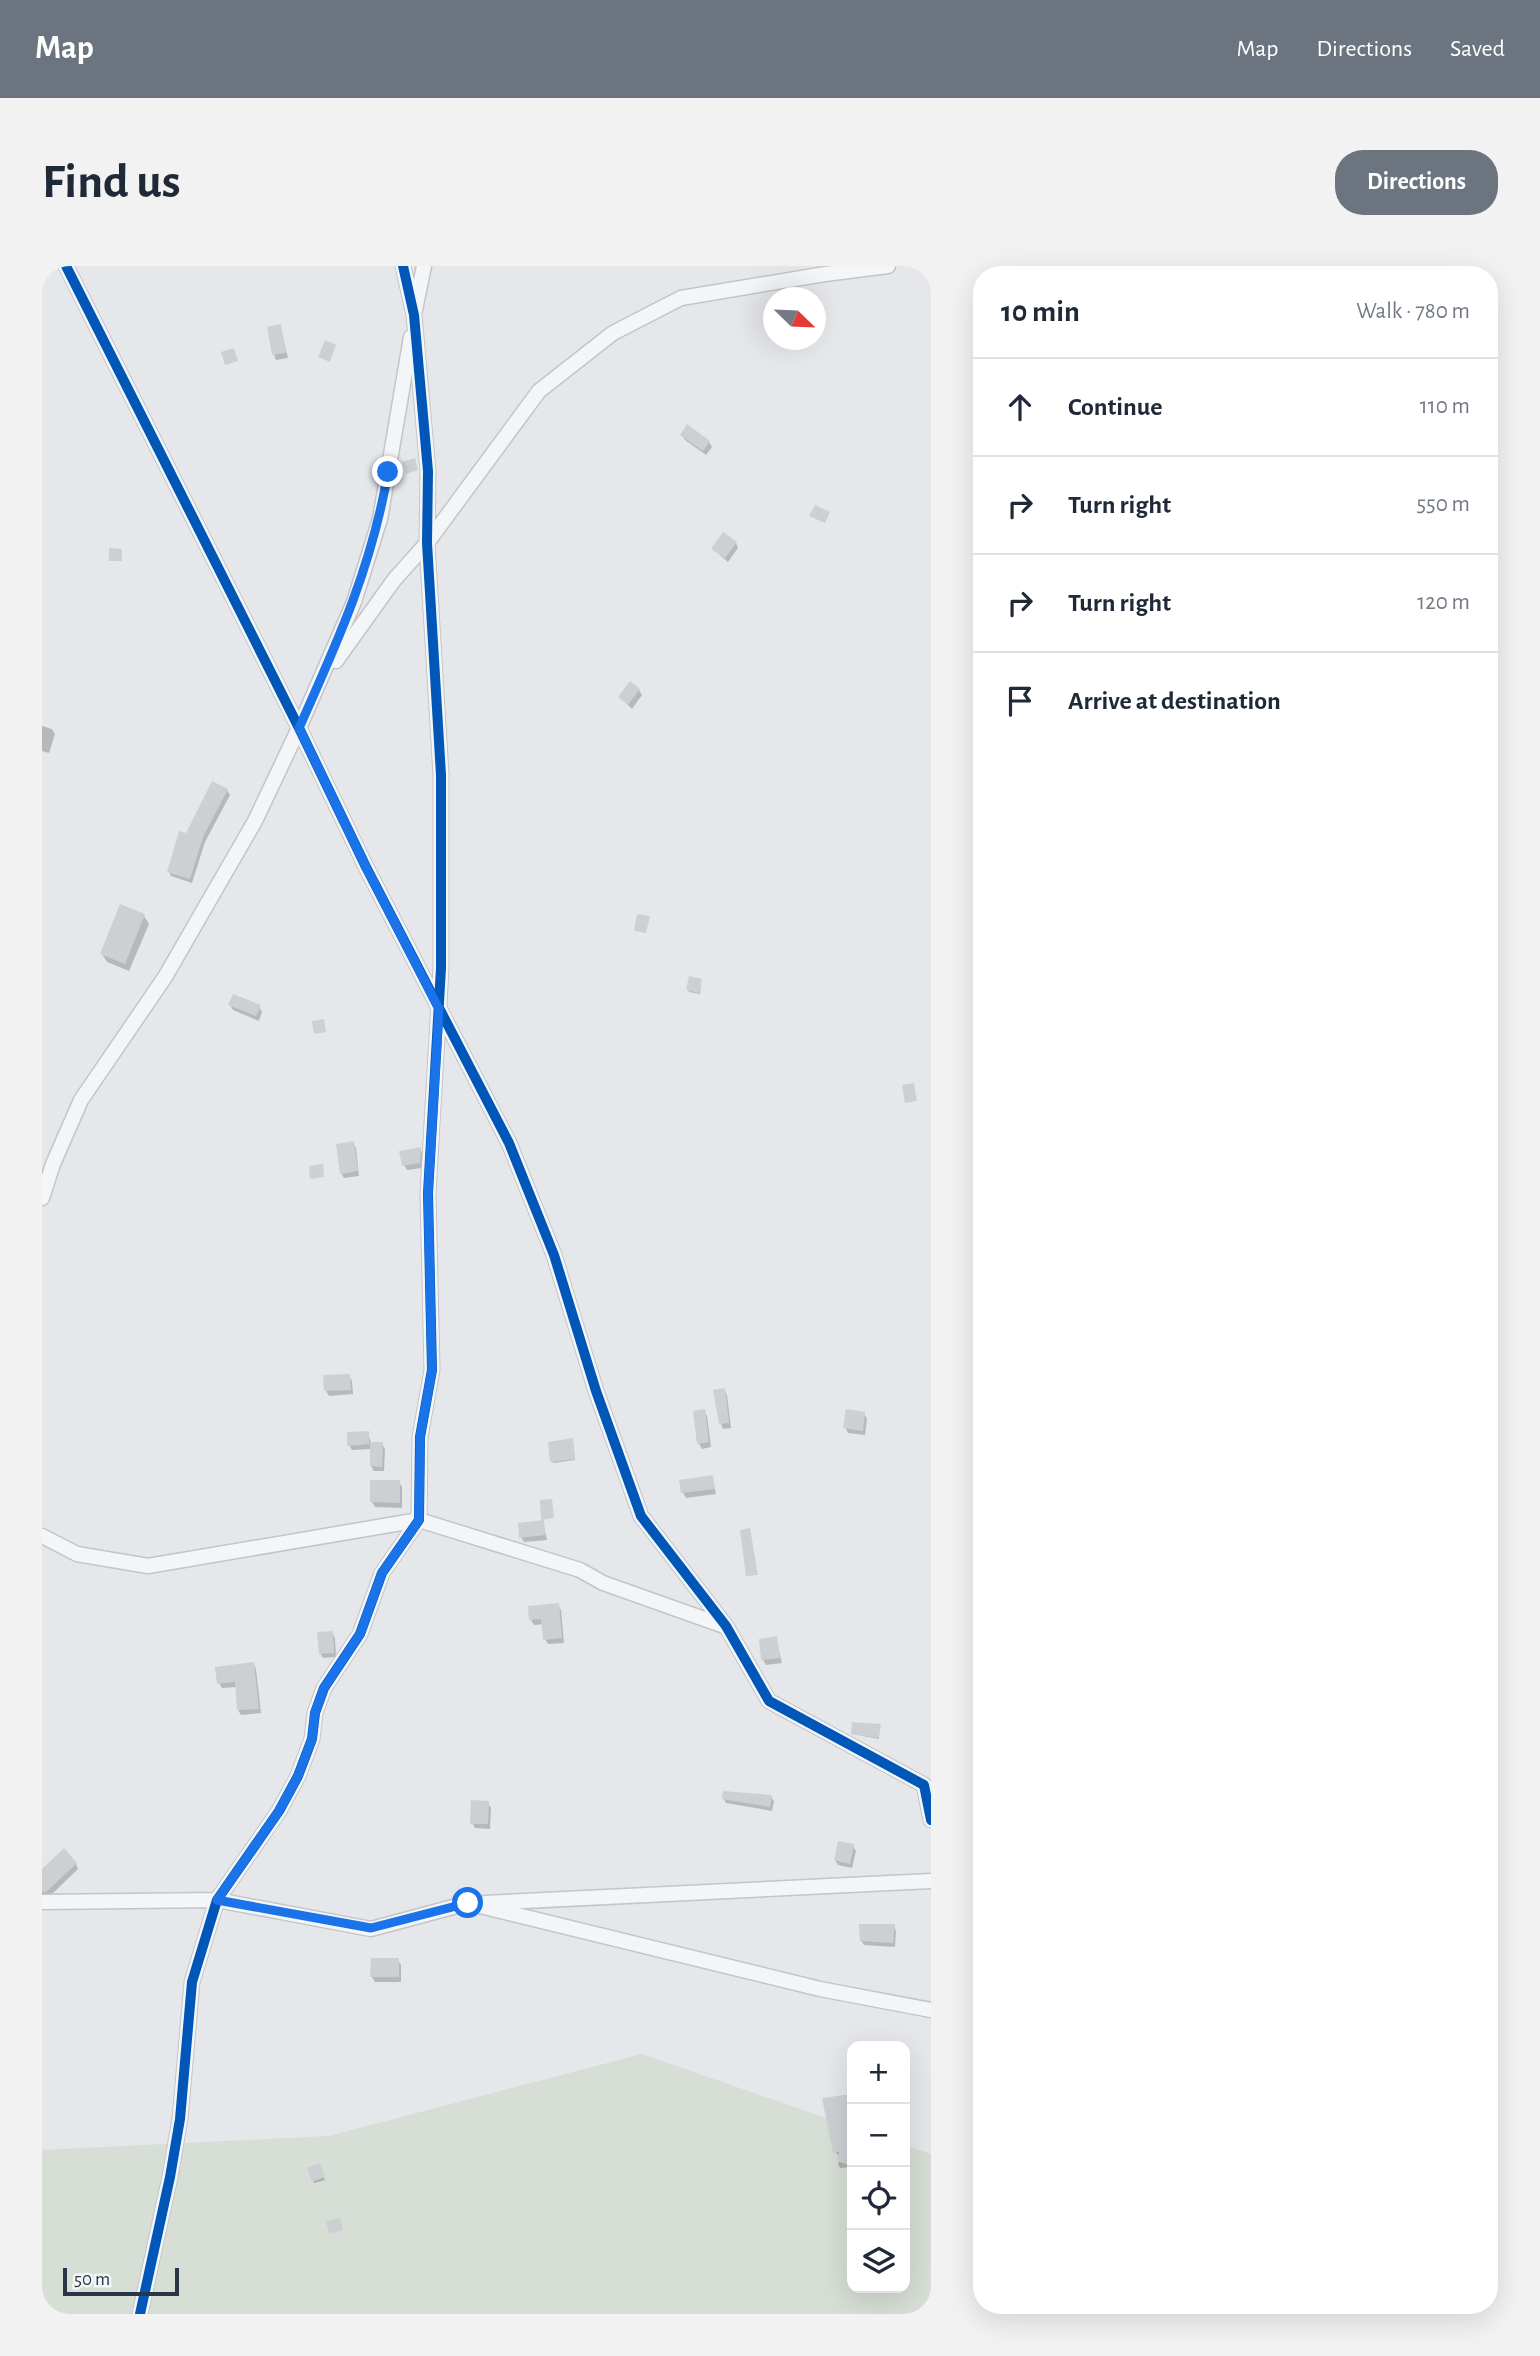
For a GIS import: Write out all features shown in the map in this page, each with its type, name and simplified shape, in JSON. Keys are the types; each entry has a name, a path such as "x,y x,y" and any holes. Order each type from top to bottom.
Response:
{"street":[{"path":"66,266 299,728 366,867 509,1143 554,1255 596,1391 641,1516 726,1626 769,1701 924,1785 931,1820"},
{"path":"140,2314 180,2119 192,1982 217,1900 279,1811 298,1776 312,1739 315,1713 324,1688 360,1634 382,1573 419,1520 420,1437 432,1370 428,1193 441,968 441,775 428,543 428,471 414,315 404,266"},
{"path":"42,1198 53,1164 82,1100 165,978 255,821 354,602 380,519 424,266"},
{"path":"318,685 394,580 428,543 539,391 614,333 681,298 888,266"},
{"path":"42,1536 77,1554 148,1566 419,1520 580,1570 603,1583 726,1626"},
{"path":"42,1902 217,1900 371,1928 468,1903 931,1881"},
{"path":"468,1903 820,1989 931,2010"}],"shaded area":[{"path":"642,2054 847,2125 847,2293 910,2293 910,2147 931,2154 931,2314 42,2314 42,2150 329,2136"}],"building":[{"path":"281,324 286,353 272,355 267,327"},
{"path":"325,340 336,345 330,362 318,357"},
{"path":"234,348 238,361 225,365 221,352"},
{"path":"687,424 710,441 703,451 680,435"},
{"path":"415,458 418,470 406,474 402,462"},
{"path":"815,505 830,512 825,523 809,516"},
{"path":"723,532 737,542 725,558 711,549"},
{"path":"109,548 122,549 122,561 109,561"},
{"path":"630,681 640,689 628,705 618,697"},
{"path":"212,781 228,789 203,837 190,879 167,872 179,831 186,833"},
{"path":"120,904 145,914 125,964 100,954"},
{"path":"637,914 650,916 646,933 634,931"},
{"path":"689,976 702,979 699,993 686,990"},
{"path":"233,994 261,1005 256,1016 228,1005"},
{"path":"324,1019 326,1032 314,1034 312,1021"},
{"path":"914,1083 917,1101 905,1103 902,1085"},
{"path":"354,1141 358,1171 340,1174 336,1144"},
{"path":"421,1147 420,1163 402,1166 399,1151"},
{"path":"323,1164 324,1177 310,1179 309,1166"},
{"path":"350,1374 351,1390 324,1391 323,1375"},
{"path":"725,1388 729,1423 719,1424 713,1390"},
{"path":"705,1409 709,1442 697,1444 693,1411"},
{"path":"846,1409 865,1412 863,1431 843,1428"},
{"path":"369,1431 369,1444 347,1446 347,1432"},
{"path":"573,1438 575,1459 550,1462 548,1442"},
{"path":"370,1442 383,1442 382,1467 370,1466"},
{"path":"713,1475 715,1489 681,1493 679,1480"},
{"path":"370,1480 400,1480 400,1503 370,1502"},
{"path":"552,1499 554,1518 541,1520 540,1500"},
{"path":"544,1520 545,1535 519,1538 518,1523"},
{"path":"750,1528 758,1575 746,1576 740,1530"},
{"path":"559,1603 562,1638 543,1640 541,1619 529,1620 528,1606"},
{"path":"333,1631 334,1653 319,1654 317,1632"},
{"path":"777,1636 780,1658 761,1660 759,1639"},
{"path":"254,1662 259,1709 237,1710 235,1682 217,1684 215,1667"},
{"path":"852,1722 881,1724 879,1738 851,1734"},
{"path":"723,1791 772,1795 770,1807 722,1799"},
{"path":"471,1800 489,1801 488,1824 470,1824"},
{"path":"838,1841 854,1844 850,1864 834,1860"},
{"path":"64,1848 77,1863 46,1892 42,1892 42,1869"},
{"path":"859,1924 895,1924 893,1943 860,1941"},
{"path":"371,1958 399,1958 399,1977 370,1977"},
{"path":"847,2095 847,2164 837,2161 839,2152 833,2153 822,2098"},
{"path":"320,2163 325,2177 312,2182 307,2168"},
{"path":"340,2218 343,2230 329,2234 326,2221"}],"cycle path":[{"path":"66,266 299,728 366,867 509,1143 554,1255 596,1391 641,1516 726,1626 769,1701 924,1785 931,1820"},
{"path":"140,2314 180,2119 192,1982 217,1900 279,1811 298,1776 312,1739 315,1713 324,1688 360,1634 382,1573 419,1520 420,1437 432,1370 428,1193 441,968 441,775 427,543 428,471 414,315 403,266"}],"route":[{"path":"388,472 380,519 354,602 299,728 439,1009 428,1193 432,1370 420,1437 419,1520 382,1573 360,1634 324,1688 315,1713 312,1739 298,1776 279,1811 217,1900 371,1928 468,1903"}]}
